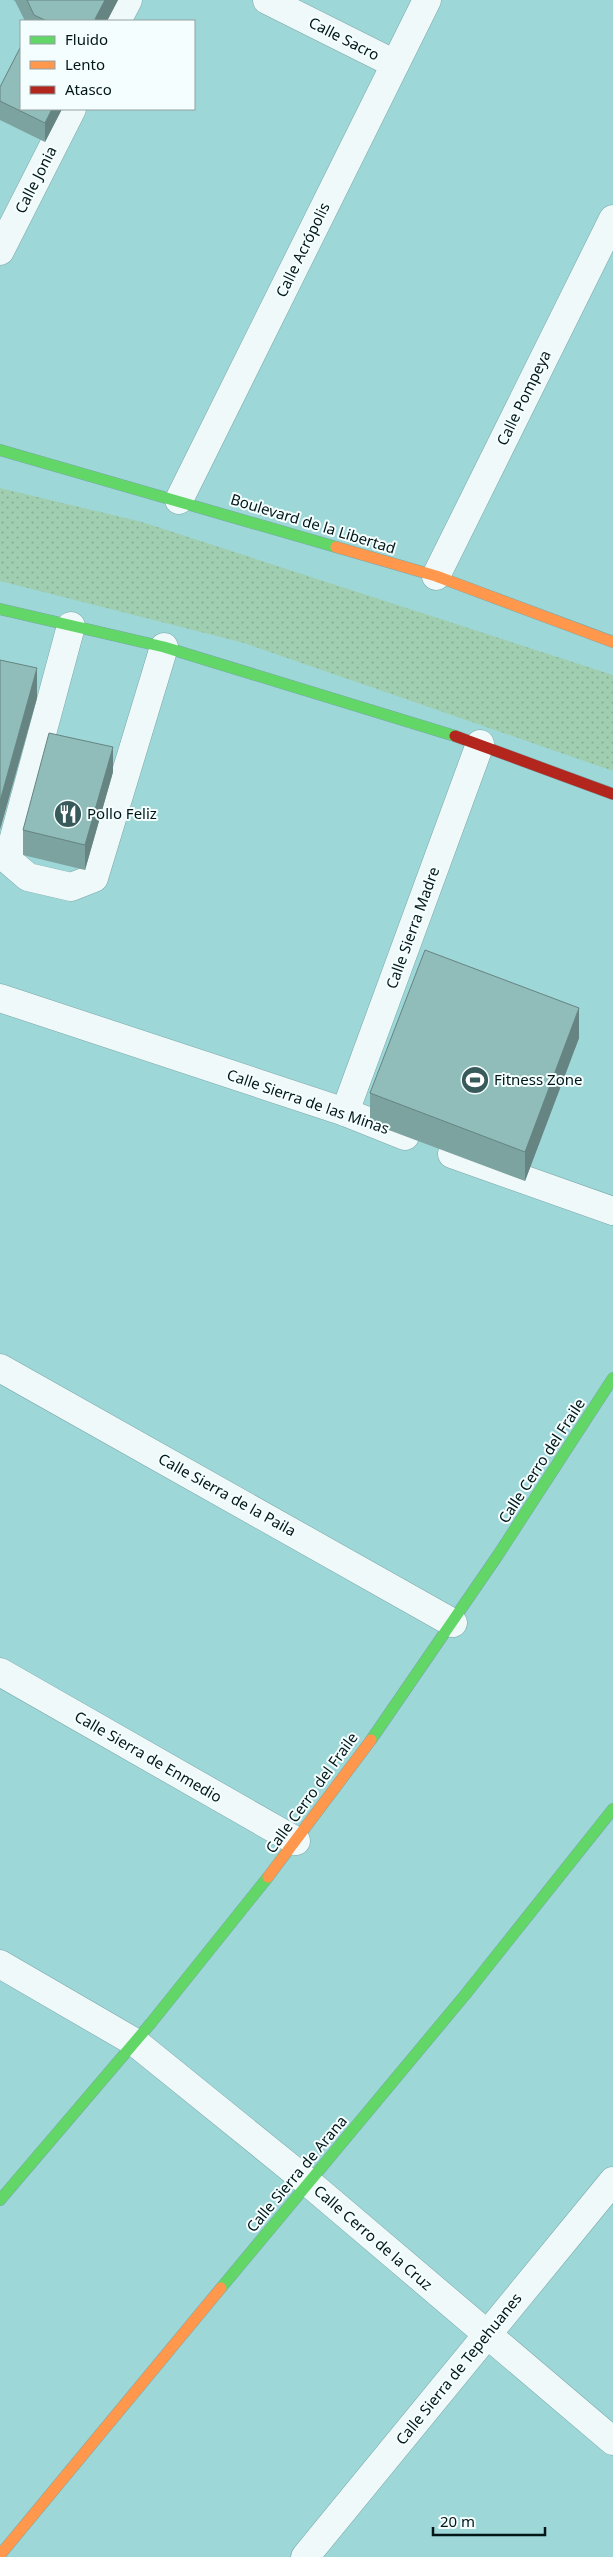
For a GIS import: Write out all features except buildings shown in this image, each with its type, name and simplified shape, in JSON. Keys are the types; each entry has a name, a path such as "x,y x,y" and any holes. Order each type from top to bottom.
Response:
{"street":[{"path":"118,20 128,0"},
{"name":"Calle Sacro","path":"267,0 395,64"},
{"name":"Calle Acrópolis","path":"179,500 426,0"},
{"name":"Calle Jonia","path":"0,251 71,110"},
{"name":"Calle Pompeya","path":"436,576 613,219"},
{"name":"Boulevard de la Libertad","path":"0,450 179,500 436,576 613,642"},
{"path":"0,609 164,647 480,744 613,794"},
{"path":"71,626 8,860 28,877 71,887 94,878 164,647"},
{"name":"Calle Sierra Madre","path":"345,1112 480,744"},
{"name":"Calle Sierra de las Minas","path":"0,998 345,1112 524,1181 559,1190 613,1211"},
{"name":"Calle Sierra de la Paila","path":"0,1368 453,1623"},
{"name":"Calle Cerro del Fraile","path":"0,2200 136,2043 296,1842 453,1623 613,1378"},
{"name":"Calle Sierra de Enmedio","path":"0,1672 296,1842"},
{"name":"Calle Sierra de Arana","path":"0,2555 464,1995 613,1808"},
{"name":"Calle Cerro de la Cruz","path":"0,1964 136,2043 309,2183 486,2336 613,2442"},
{"name":"Calle Sierra de Tepehuanes","path":"305,2557 613,2180"}],"green space":[{"path":"0,488 142,522 613,675 613,771 244,643 0,581"}],"traffic: fast":[{"path":"0,450 336,547"},
{"path":"0,609 164,647 455,736"},
{"path":"371,1740 498,1555 613,1378"},
{"path":"221,2288 465,1995 613,1809"},
{"path":"0,2200 151,2023 268,1877"}],"traffic: slow":[{"path":"336,547 436,576 613,642"},
{"path":"268,1877 371,1740"},
{"path":"0,2555 221,2288"}],"traffic: jam":[{"path":"455,736 613,794"}],"place":[{"name":"Pollo Feliz","path":"68,814"},
{"name":"Fitness Zone","path":"475,1080"}]}
